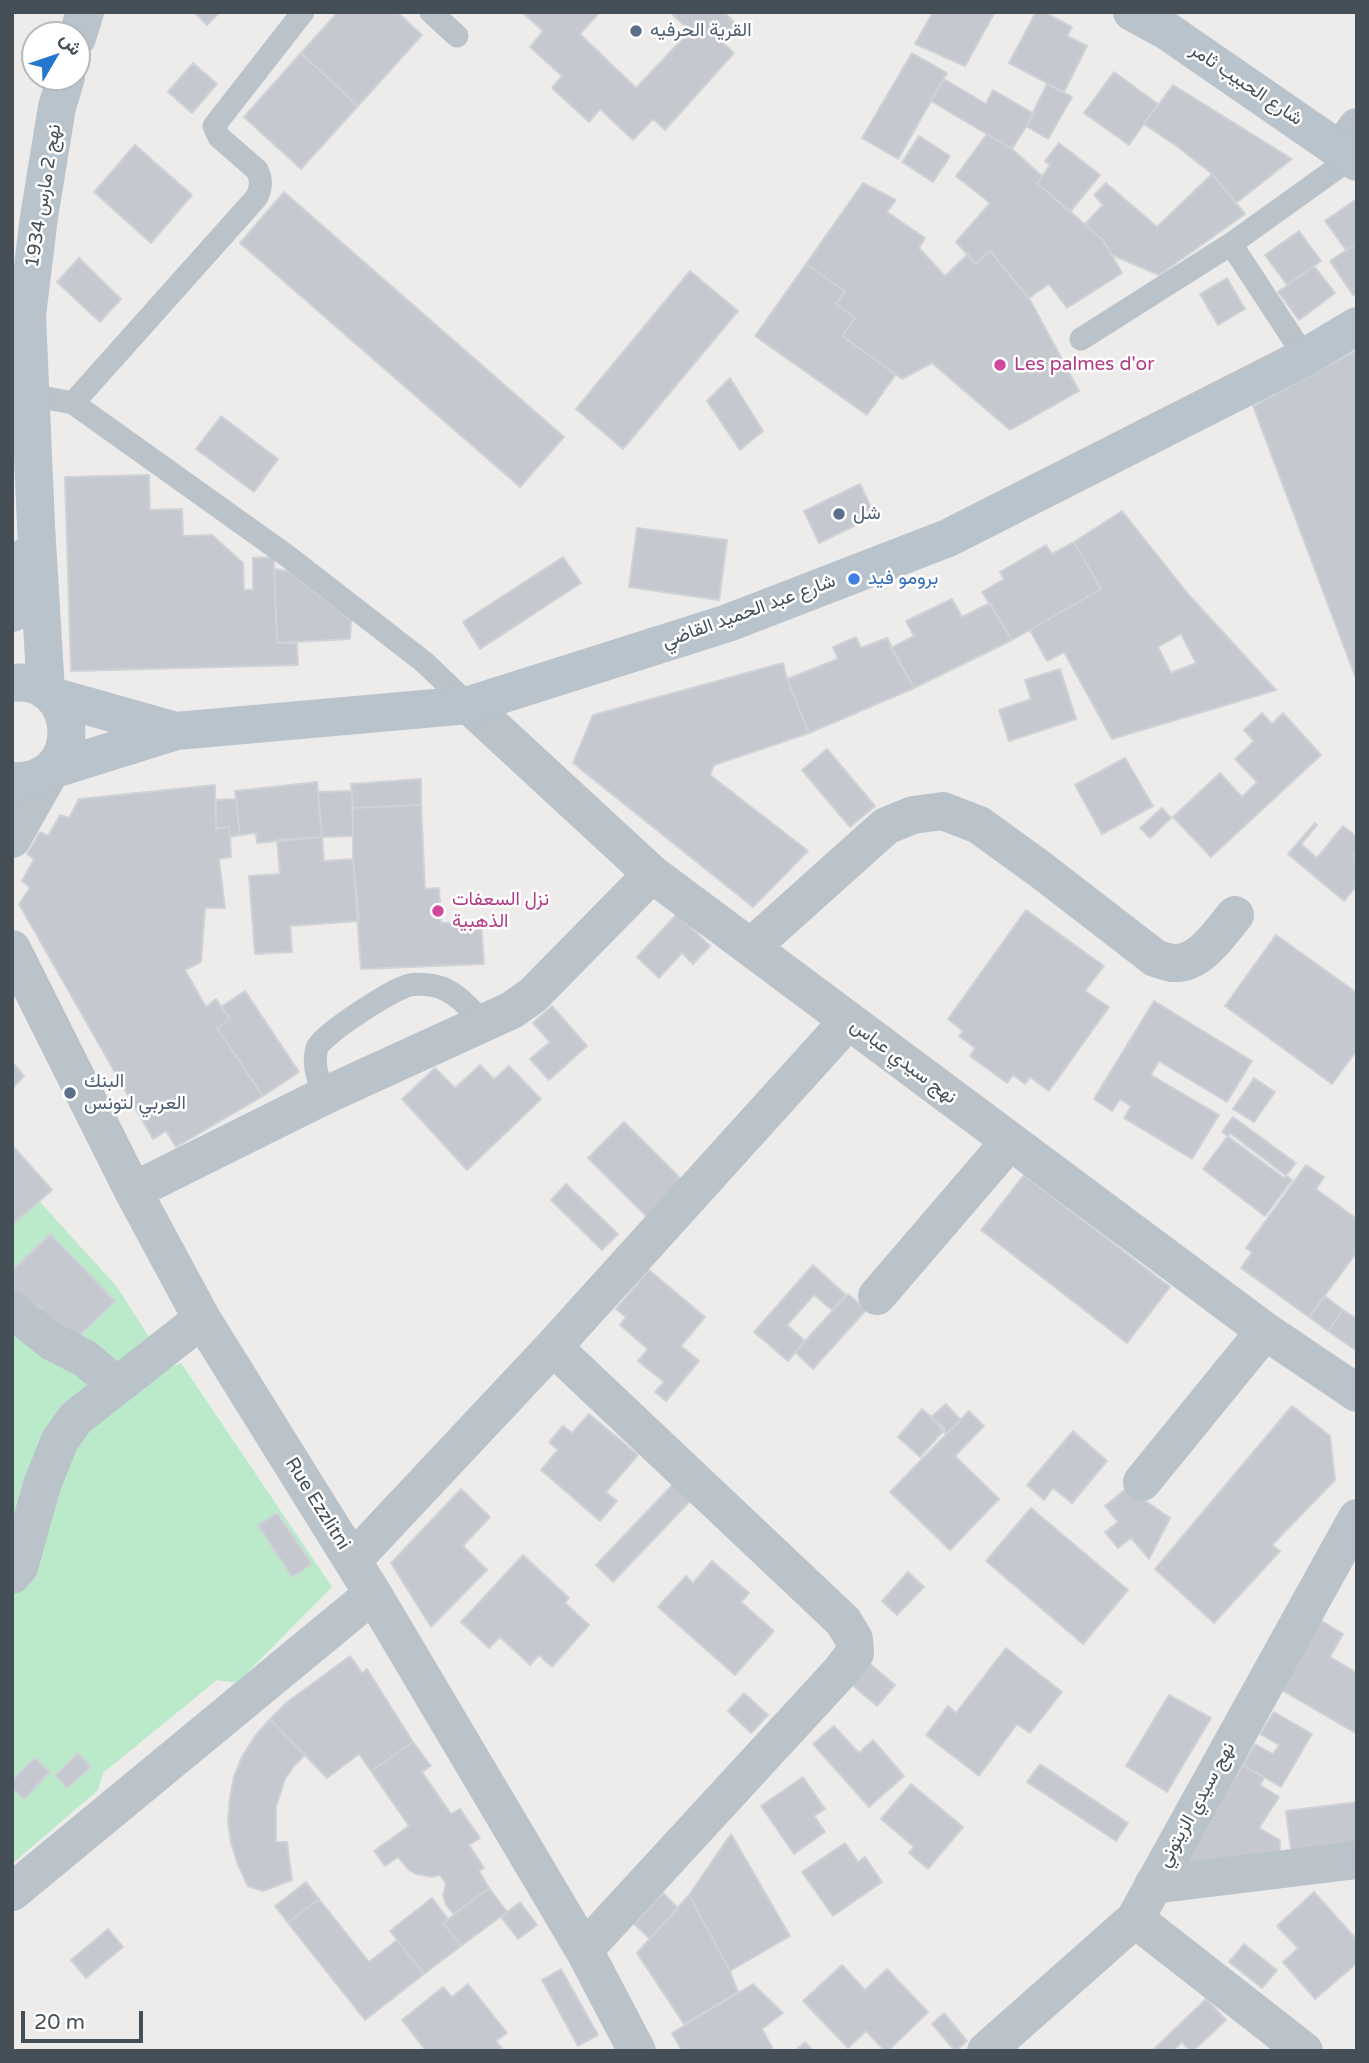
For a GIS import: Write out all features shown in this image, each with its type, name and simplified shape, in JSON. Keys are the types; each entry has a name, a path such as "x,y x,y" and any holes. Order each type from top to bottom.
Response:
{"street":[{"name":"شارع الحبيب ثامر","path":"1132,12 1351,149"},
{"name":"نهج 2 مارس 1934","path":"37,690 36,526 27,316 39,217 62,91"},
{"name":"شارع عبد الحميد القاضي","path":"12,781 27,782 51,770 176,731 469,705 752,614 948,538 1305,357 1357,327"},
{"name":"نهج 2 مارس 1934","path":"12,613 36,526"},
{"name":"شارع عبد الحميد القاضي","path":"37,690 176,731"},
{"path":"12,839 61,757 67,741 67,725 62,709 37,690"},
{"name":"نهج سيدي عباس","path":"469,705 652,874 1265,1331 1357,1393"},
{"path":"751,947 886,826 913,815 943,811 979,825 1155,958 1173,963 1189,961 1204,951 1235,915"},
{"path":"133,1191 324,1096 512,1010 533,995 652,874"},
{"name":"Rue Ezzlitni","path":"12,949 133,1191 202,1319 353,1560 584,1951 637,2051"},
{"path":"353,1560 553,1347 848,1021"},
{"path":"877,1296 1010,1141"},
{"path":"12,1310 51,1341 86,1359 117,1386"},
{"path":"12,1575 19,1567 42,1485 60,1440 76,1419 202,1319"},
{"path":"1142,1482 1265,1331"},
{"path":"553,1347 844,1621 854,1639 855,1653 584,1951"},
{"name":"نهج سيدي الزيتوني","path":"986,2051 1135,1919 1357,1518"},
{"path":"12,1892 373,1594"},
{"path":"1153,1885 1357,1860"},
{"path":"1135,1919 1304,2051"}],"lane":[{"path":"73,403 257,197 261,177 257,170 219,137 214,126 303,12"},
{"path":"431,12 457,36"},
{"path":"1081,340 1231,244 1351,149"},
{"path":"1231,244 1305,357"},
{"path":"31,395 73,403 286,555 424,662 469,705"},
{"path":"324,1096 315,1065 317,1046 332,1031 397,989 412,984 440,987 455,995 484,1023"}],"green space":[{"path":"12,1171 117,1287 169,1368 181,1363 332,1587 237,1683 217,1680 103,1773 98,1790 12,1864"}],"building":[{"path":"194,12 220,12 207,25"},
{"path":"338,12 397,12 422,35 358,106 301,53"},
{"path":"600,12 580,34 636,88 690,31 670,12 724,12 737,25 722,42 734,53 665,130 653,119 633,140 600,109 589,122 552,88 562,76 530,47 543,31 524,14"},
{"path":"933,12 995,12 965,66 915,44"},
{"path":"1036,12 1044,12 1072,27 1067,36 1087,46 1064,92 1009,63"},
{"path":"301,53 358,106 301,169 244,117"},
{"path":"912,53 947,73 898,159 862,138"},
{"path":"193,63 217,84 192,113 168,92"},
{"path":"1114,72 1158,104 1129,145 1084,113"},
{"path":"944,79 986,104 993,90 1034,114 1012,149 931,101"},
{"path":"1047,84 1072,97 1048,139 1026,126"},
{"path":"1173,85 1292,159 1236,203 1212,174 1144,124"},
{"path":"987,134 1012,149 1042,176 1037,183 1103,240 1122,273 1067,308 1049,284 1029,298 990,251 976,264 956,242 990,203 956,176"},
{"path":"919,136 950,156 933,182 902,162"},
{"path":"1059,143 1100,175 1070,212 1037,183 1050,165 1045,161"},
{"path":"135,145 192,195 151,243 94,192"},
{"path":"1212,174 1245,214 1159,275 1112,255 1103,240 1085,224 1103,205 1094,195 1106,183 1157,227"},
{"path":"863,183 896,200 887,212 925,238 919,248 945,276 968,254 976,264 990,251 1029,298 1079,391 1010,430 932,363 902,379 842,336 855,318 836,304 845,291 806,264"},
{"path":"284,192 564,437 520,487 240,243"},
{"path":"1355,200 1357,243 1346,250 1325,221"},
{"path":"1299,231 1321,261 1287,285 1265,255"},
{"path":"1357,243 1357,293 1353,295 1330,261"},
{"path":"79,258 121,299 100,322 57,282"},
{"path":"806,264 845,291 836,304 855,318 842,336 896,374 867,415 755,336"},
{"path":"1314,266 1335,293 1299,320 1278,292"},
{"path":"690,271 738,311 623,449 576,409"},
{"path":"1227,278 1245,309 1218,325 1200,294"},
{"path":"1357,350 1357,681 1253,406"},
{"path":"730,378 763,431 740,450 707,401"},
{"path":"221,416 278,459 254,492 196,449"},
{"path":"149,475 150,510 182,509 183,536 212,535 243,563 244,590 253,590 253,558 274,557 277,643 297,643 298,665 71,671 65,477"},
{"path":"860,484 875,516 819,543 804,511"},
{"path":"1122,511 1188,594 1276,690 1112,739 1064,652 1047,661 1030,630 1101,589 1074,542","holes":["1181,634 1196,663 1171,673 1158,647"]},
{"path":"637,528 727,540 719,600 629,587"},
{"path":"1074,542 1101,589 1012,640 982,592 1004,579 1000,572 1046,545 1052,554"},
{"path":"563,557 581,583 480,649 463,622"},
{"path":"274,569 288,571 351,620 350,639 277,643"},
{"path":"952,599 962,617 990,603 1012,640 914,688 891,648 914,636 906,621"},
{"path":"856,637 861,648 887,638 914,688 809,733 787,679 838,659 833,647"},
{"path":"783,663 809,733 714,765 710,775 808,851 753,907 573,763 593,715"},
{"path":"1060,669 1076,719 1009,741 999,710 1031,699 1025,680"},
{"path":"1262,713 1272,724 1283,713 1321,755 1211,857 1173,817 1220,773 1242,797 1257,782 1235,759 1254,741 1244,730"},
{"path":"827,749 875,806 850,827 802,770"},
{"path":"1125,758 1153,806 1102,834 1075,785"},
{"path":"421,779 421,805 353,808 351,784"},
{"path":"317,782 322,837 257,843 256,833 240,835 235,791"},
{"path":"215,785 216,829 229,827 230,837 231,857 219,859 225,908 205,908 201,962 185,970 206,1007 216,999 230,1019 217,1028 263,1096 176,1147 166,1131 153,1139 19,904 30,888 22,881 34,859 27,854 40,832 48,836 60,815 69,818 79,799"},
{"path":"352,791 353,836 322,837 318,792"},
{"path":"236,799 240,835 230,837 229,827 216,829 216,800"},
{"path":"421,805 425,889 439,888 441,923 481,922 484,964 361,969 353,859 353,808"},
{"path":"1162,808 1171,818 1150,838 1140,828"},
{"path":"1315,823 1317,825 1301,844 1317,858 1343,826 1357,837 1357,851 1354,855 1357,858 1357,885 1344,901 1288,854"},
{"path":"322,837 324,861 353,859 359,921 290,926 292,952 255,954 249,876 280,874 277,840"},
{"path":"1026,910 1104,966 1085,991 1109,1007 1049,1091 1030,1077 1025,1084 1013,1075 1007,1083 970,1056 975,1048 959,1036 963,1031 948,1019"},
{"path":"677,914 710,946 693,964 682,953 659,978 637,957"},
{"path":"1276,935 1357,993 1357,1050 1332,1084 1225,1006"},
{"path":"245,991 299,1072 263,1096 217,1028 230,1019 221,1007"},
{"path":"1154,1001 1252,1061 1227,1102 1159,1061 1151,1075 1219,1115 1192,1159 1124,1118 1131,1106 1120,1099 1112,1111 1094,1099"},
{"path":"552,1006 587,1046 549,1080 530,1059 550,1042 533,1023"},
{"path":"12,1062 24,1076 12,1089"},
{"path":"480,1065 494,1079 509,1066 541,1099 467,1170 402,1099 435,1068 455,1088"},
{"path":"1254,1078 1275,1092 1254,1122 1233,1109"},
{"path":"1233,1117 1296,1163 1284,1178 1222,1132"},
{"path":"624,1122 690,1188 654,1224 588,1158"},
{"path":"1230,1133 1292,1180 1265,1216 1203,1169"},
{"path":"12,1145 52,1190 12,1225"},
{"path":"1306,1165 1324,1177 1316,1189 1357,1219 1357,1252 1309,1317 1241,1268 1252,1252 1246,1248"},
{"path":"1024,1175 1170,1287 1127,1343 981,1230"},
{"path":"566,1184 618,1234 602,1250 551,1200"},
{"path":"50,1234 115,1301 73,1342 37,1305 31,1311 12,1293 12,1271"},
{"path":"813,1265 846,1295 832,1310 814,1295 787,1325 805,1341 788,1361 754,1332"},
{"path":"649,1270 705,1317 681,1346 699,1361 666,1401 655,1392 664,1382 638,1361 648,1349 620,1325 626,1317 616,1309"},
{"path":"848,1294 866,1310 813,1369 795,1352"},
{"path":"1325,1296 1343,1310 1328,1331 1309,1317"},
{"path":"1343,1310 1357,1319 1357,1351 1328,1331"},
{"path":"946,1404 961,1420 946,1434 931,1417"},
{"path":"1292,1406 1330,1436 1335,1480 1272,1545 1280,1551 1214,1623 1155,1569"},
{"path":"922,1409 945,1429 920,1457 898,1437"},
{"path":"969,1411 984,1426 955,1456 999,1499 950,1550 890,1492"},
{"path":"589,1414 638,1455 606,1492 617,1501 600,1521 541,1470 558,1450 549,1442 563,1426 572,1433"},
{"path":"1073,1431 1107,1461 1072,1503 1053,1488 1044,1500 1027,1485"},
{"path":"676,1481 693,1498 613,1582 596,1565"},
{"path":"1127,1488 1170,1518 1149,1559 1131,1538 1118,1548 1105,1532 1118,1522 1105,1506"},
{"path":"461,1489 490,1517 463,1546 487,1570 431,1627 391,1563"},
{"path":"1031,1508 1128,1590 1083,1644 986,1561"},
{"path":"277,1513 312,1564 292,1577 258,1525"},
{"path":"523,1555 569,1598 565,1603 589,1625 552,1667 539,1655 530,1665 500,1637 489,1648 461,1622"},
{"path":"712,1561 749,1593 741,1602 774,1631 735,1675 658,1607 686,1576 693,1583"},
{"path":"908,1572 924,1587 897,1615 882,1601"},
{"path":"1320,1620 1343,1634 1330,1657 1357,1673 1357,1734 1280,1689"},
{"path":"1006,1648 1062,1692 1030,1733 1017,1724 979,1776 926,1735 948,1706 956,1713"},
{"path":"350,1656 362,1673 367,1669 413,1742 371,1771 359,1754 327,1778 270,1719 286,1703"},
{"path":"869,1663 895,1685 877,1706 851,1684"},
{"path":"744,1693 768,1715 751,1733 728,1711"},
{"path":"1169,1695 1211,1718 1167,1792 1126,1766"},
{"path":"1274,1712 1312,1734 1281,1787 1243,1765 1255,1744 1273,1754 1279,1745 1260,1734"},
{"path":"270,1719 305,1755 285,1779 276,1807 276,1842 287,1842 292,1880 263,1891 248,1886 231,1843 228,1821 234,1776 255,1736"},
{"path":"834,1726 859,1753 873,1740 904,1776 869,1807 813,1744"},
{"path":"413,1742 431,1766 422,1772 451,1814 460,1809 480,1838 469,1845 484,1868 479,1871 489,1888 454,1914 446,1905 443,1895 446,1884 440,1875 432,1877 416,1874 398,1857 385,1866 374,1851 409,1826 371,1771"},
{"path":"78,1753 91,1767 67,1788 55,1775"},
{"path":"35,1758 50,1772 24,1799 12,1788 12,1781"},
{"path":"1040,1764 1128,1823 1116,1841 1027,1782"},
{"path":"1243,1765 1264,1778 1260,1785 1279,1797 1259,1828 1280,1840 1279,1864 1178,1871"},
{"path":"803,1777 825,1809 814,1816 825,1832 794,1854 761,1806"},
{"path":"911,1784 963,1827 928,1869 909,1853 914,1847 881,1819"},
{"path":"1357,1802 1357,1850 1292,1858 1286,1811"},
{"path":"731,1834 790,1936 730,1971 689,1895"},
{"path":"845,1843 858,1862 865,1857 882,1882 833,1916 802,1872"},
{"path":"306,1882 319,1899 288,1923 275,1906"},
{"path":"489,1888 507,1912 461,1946 443,1923"},
{"path":"1314,1892 1357,1940 1357,1963 1315,1999 1283,1962 1298,1948 1277,1926"},
{"path":"663,1893 678,1908 650,1939 634,1924"},
{"path":"689,1895 730,1971 738,1992 684,2024 637,1953"},
{"path":"432,1898 448,1919 443,1923 461,1946 424,1974 390,1931"},
{"path":"319,1899 369,1962 397,1940 424,1974 365,2020 288,1923"},
{"path":"520,1902 537,1925 518,1939 501,1917"},
{"path":"108,1929 123,1947 86,1978 71,1960"},
{"path":"1244,1944 1277,1970 1262,1988 1229,1962"},
{"path":"842,1965 865,1990 887,1969 928,2012 888,2051 866,2031 848,2048 803,2001"},
{"path":"561,1969 598,2035 578,2046 542,1980"},
{"path":"468,1984 507,2033 496,2041 504,2051 426,2051 402,2020 443,1987 452,1997"},
{"path":"753,1984 783,2013 762,2029 774,2051 682,2051 672,2033"},
{"path":"1206,1999 1226,2020 1193,2051 1182,2042 1173,2051 1152,2051"},
{"path":"944,2013 967,2041 955,2051 932,2024"},
{"path":"805,2042 814,2051 795,2051"}],"place":[{"name":"القرية الحرفيه","path":"636,31"},
{"name":"Les palmes d'or","path":"1000,365"},
{"name":"شل","path":"839,514"},
{"name":"برومو فيد","path":"854,579"},
{"name":"نزل السعفات الذهبية","path":"438,911"},
{"name":"البنك العربي لتونس","path":"70,1093"}]}
